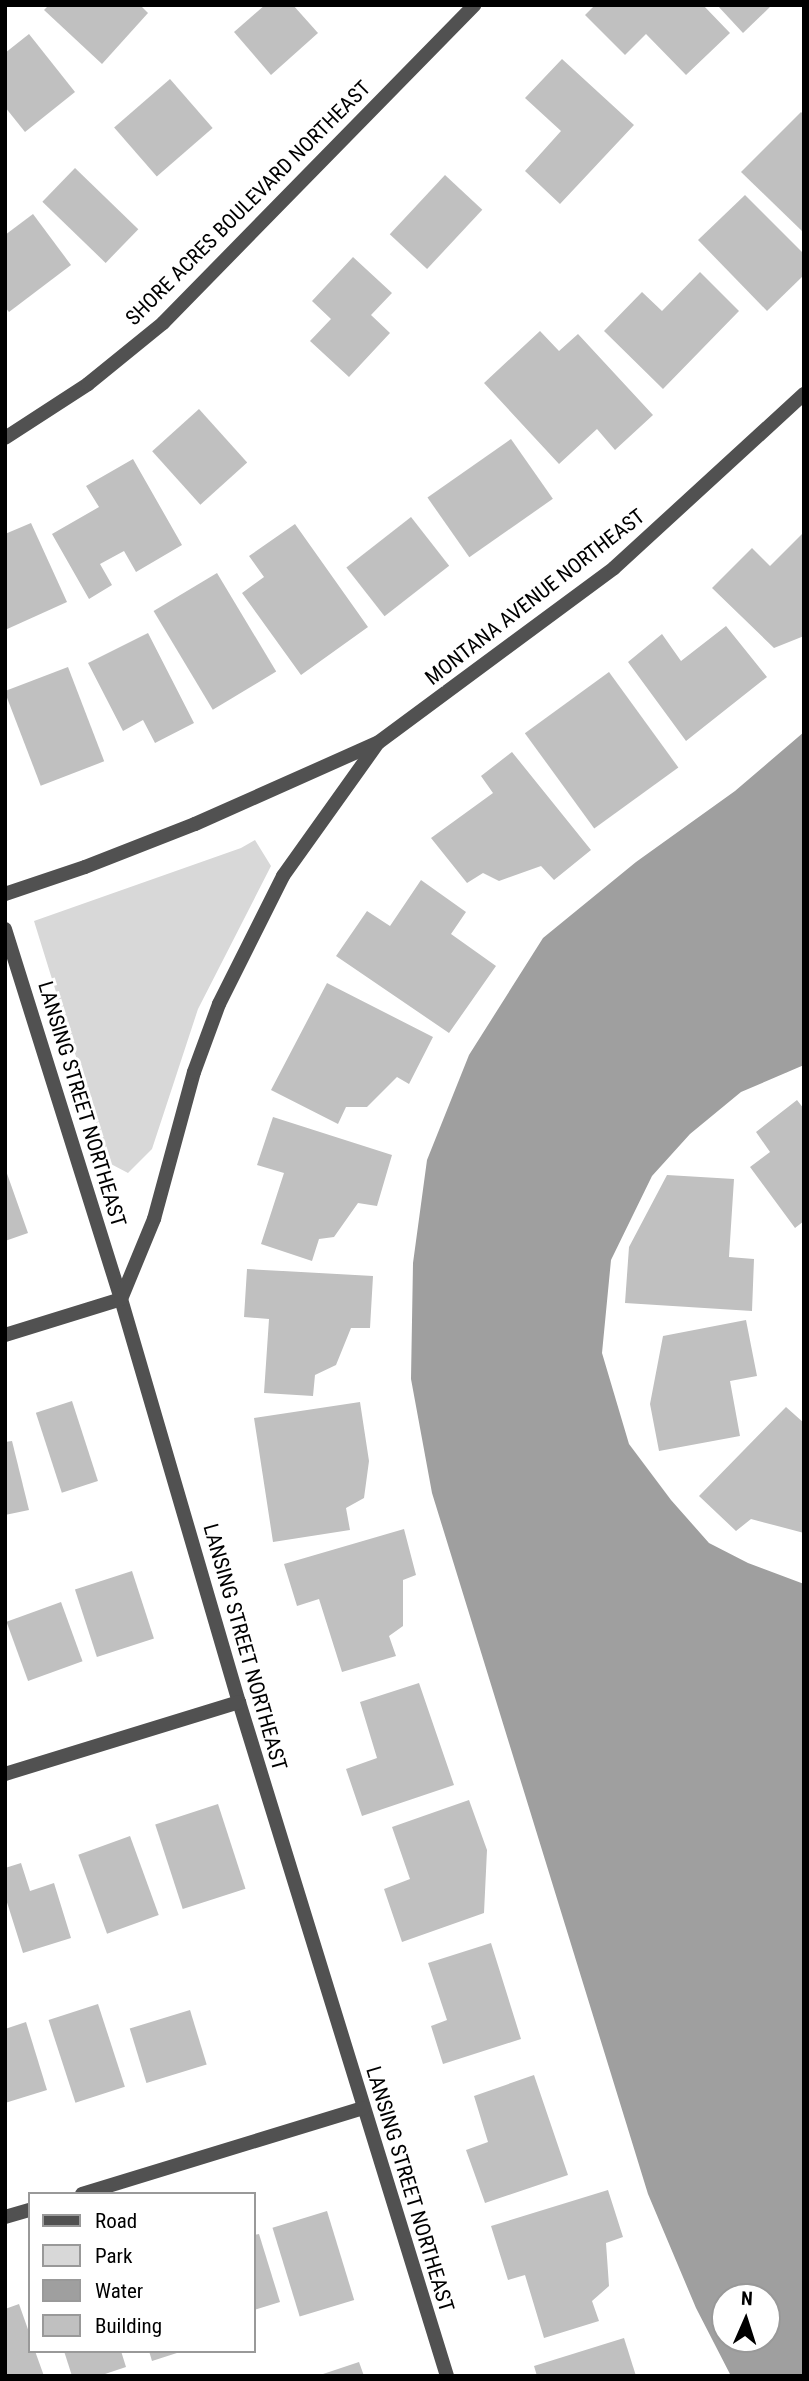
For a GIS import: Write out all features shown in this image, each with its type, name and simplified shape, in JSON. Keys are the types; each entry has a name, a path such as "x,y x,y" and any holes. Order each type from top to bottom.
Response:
{"street":[{"name":"SHORE ACRES BOULEVARD NORTHEAST","path":"5,438 88,384 163,323 474,5"},
{"name":"MONTANA AVENUE NORTHEAST","path":"5,894 195,824 379,742 614,568 804,394"},
{"name":"MONTANA AVENUE NORTHEAST","path":"121,1299 154,1219 194,1072 219,1004 283,876 379,742"},
{"name":"LANSING STREET NORTHEAST","path":"5,929 121,1299 239,1702 447,2376"},
{"path":"5,1335 121,1299"},
{"path":"5,1774 239,1702"},
{"path":"89,2192 363,2108"},
{"path":"5,2217 28,2211"}],"green space":[{"path":"255,840 271,866 198,1009 152,1149 128,1173 109,1163 34,921 241,848"}],"water":[{"path":"804,732 804,1065 741,1092 690,1134 652,1176 611,1260 602,1353 629,1444 671,1500 709,1543 748,1563 804,1584 804,2376 731,2376 719,2353 781,2353 781,2283 711,2283 711,2337 648,2194 432,1493 411,1379 413,1263 427,1160 469,1055 543,938 636,862 735,791"}],"building":[{"path":"49,5 140,5 148,13 102,64 44,10"},
{"path":"265,5 293,5 318,33 271,75 234,32"},
{"path":"595,5 703,5 730,33 686,75 646,34 625,55 585,15"},
{"path":"717,5 772,5 743,33"},
{"path":"29,34 75,92 25,132 5,107 5,53"},
{"path":"562,59 634,125 560,204 525,171 561,131 525,98"},
{"path":"170,79 213,128 157,177 114,128"},
{"path":"801,112 804,115 804,233 741,172"},
{"path":"75,168 138,229 106,263 42,202"},
{"path":"445,175 482,210 427,269 390,234"},
{"path":"745,195 804,254 804,275 767,311 698,240"},
{"path":"33,214 71,265 9,312 5,307 5,235"},
{"path":"353,257 392,293 371,315 390,333 349,377 310,341 331,319 312,301"},
{"path":"700,272 739,311 663,389 604,331 642,292 662,311"},
{"path":"540,331 559,351 578,334 653,415 615,450 597,429 559,464 484,383"},
{"path":"199,409 247,463 200,505 152,451"},
{"path":"511,439 553,499 469,557 427,498"},
{"path":"133,459 182,545 136,572 124,551 100,564 112,585 89,599 52,534 99,507 86,486"},
{"path":"411,517 449,566 385,616 346,567"},
{"path":"31,523 67,602 5,630 5,534"},
{"path":"295,524 368,627 301,675 242,593 264,577 249,556"},
{"path":"804,532 804,636 774,648 712,588 752,548 770,566"},
{"path":"217,573 276,672 213,710 154,611"},
{"path":"726,626 767,677 686,741 628,662 662,634 681,661"},
{"path":"148,633 194,723 155,743 143,720 123,731 88,663"},
{"path":"68,667 104,761 41,786 5,691"},
{"path":"609,672 678,767 594,829 525,733"},
{"path":"512,752 591,850 554,880 541,866 499,881 483,873 467,883 431,838 493,793 481,776"},
{"path":"421,880 466,912 451,934 496,966 449,1033 336,956 367,911 390,926"},
{"path":"327,983 433,1037 409,1084 397,1077 367,1107 346,1107 338,1124 271,1090"},
{"path":"797,1100 804,1109 804,1221 795,1228 750,1167 770,1152 756,1132"},
{"path":"273,1117 392,1155 377,1206 358,1203 334,1237 319,1239 312,1261 261,1244 284,1173 257,1165"},
{"path":"5,1168 28,1233 5,1241"},
{"path":"667,1175 734,1179 729,1257 754,1259 752,1311 625,1303 629,1247"},
{"path":"247,1269 373,1276 370,1328 351,1328 336,1365 315,1375 313,1396 264,1393 269,1319 244,1317"},
{"path":"746,1320 757,1376 730,1381 740,1436 659,1451 650,1404 663,1336"},
{"path":"72,1401 98,1481 62,1493 36,1413"},
{"path":"360,1402 369,1461 364,1498 346,1508 350,1530 273,1542 254,1418"},
{"path":"786,1407 804,1423 804,1533 751,1519 736,1531 699,1496"},
{"path":"12,1441 29,1510 5,1515 5,1442"},
{"path":"404,1529 416,1575 403,1580 403,1626 389,1636 396,1656 342,1672 319,1599 297,1606 284,1564"},
{"path":"132,1571 154,1639 97,1657 75,1590"},
{"path":"61,1602 83,1661 28,1681 6,1622"},
{"path":"419,1683 454,1785 362,1816 346,1769 377,1758 360,1702"},
{"path":"469,1800 487,1850 484,1913 402,1942 384,1889 410,1879 392,1827"},
{"path":"218,1804 246,1889 183,1909 155,1824"},
{"path":"130,1836 159,1915 107,1934 78,1855"},
{"path":"21,1863 30,1891 54,1883 71,1938 23,1953 5,1896 5,1868"},
{"path":"491,1943 521,2039 443,2064 431,2026 447,2020 428,1963"},
{"path":"98,2004 125,2087 75,2103 49,2020"},
{"path":"190,2010 207,2065 146,2083 130,2028"},
{"path":"26,2022 47,2090 5,2103 5,2029"},
{"path":"534,2075 568,2175 485,2203 466,2150 488,2142 474,2096"},
{"path":"608,2190 623,2237 606,2243 609,2286 592,2301 599,2321 544,2338 525,2275 508,2280 491,2226"},
{"path":"327,2211 354,2300 300,2317 272,2228"},
{"path":"259,2234 280,2302 256,2309 256,2235"},
{"path":"19,2304 28,2329 28,2353 36,2353 44,2376 5,2376 5,2309"},
{"path":"624,2338 636,2376 537,2376 534,2366"},
{"path":"65,2353 122,2353 126,2367 99,2376 72,2376"},
{"path":"150,2353 177,2353 152,2361"},
{"path":"359,2362 364,2376 320,2376 320,2375"}]}
